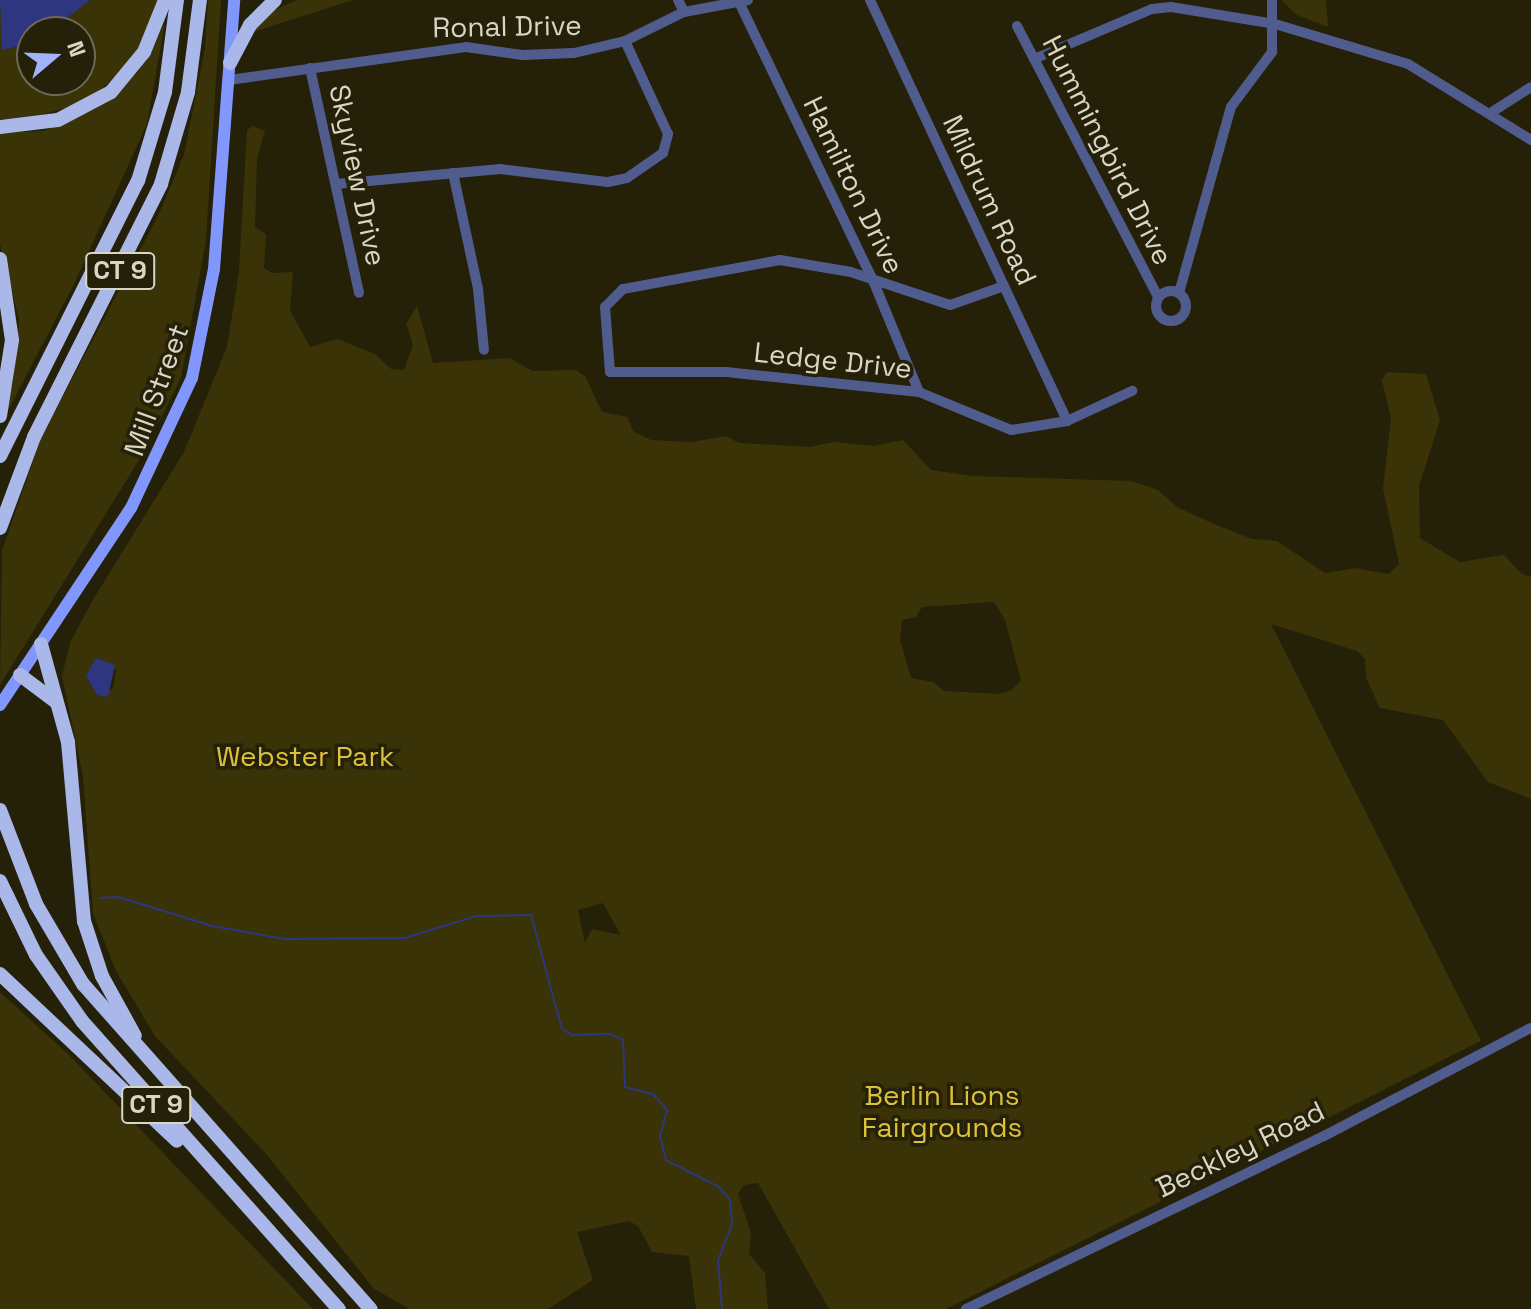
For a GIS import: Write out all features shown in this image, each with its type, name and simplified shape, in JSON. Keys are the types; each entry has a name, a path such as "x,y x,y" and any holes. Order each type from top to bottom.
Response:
{"highway":[{"path":"0,127 58,120 111,92 144,52 165,0"},
{"name":"CT 9","path":"0,456 134,191 165,92 177,0"},
{"name":"CT 9","path":"0,528 34,437 161,184 188,92 200,0"},
{"path":"230,63 250,25 275,0"},
{"path":"0,259 12,340 0,416"},
{"path":"41,644 61,708 70,752 86,930 108,989 154,1067"},
{"path":"20,675 61,708"},
{"name":"CT 9","path":"0,810 29,890 63,954 154,1067 371,1309"},
{"name":"CT 9","path":"0,881 29,942 72,1008 339,1309"},
{"path":"0,974 208,1173 227,1184"}],"main road":[{"name":"Mill Street","path":"0,705 143,487 192,378 211,296 234,0"}],"street":[{"path":"678,0 684,12"},
{"name":"Mildrum Road","path":"870,0 1067,421"},
{"name":"Hummingbird Drive","path":"1017,26 1158,297 1158,314 1174,321 1185,310 1179,293 1231,107 1272,52 1275,24 1272,0"},
{"name":"Ronal Drive","path":"229,80 466,47 522,55 574,53 625,41 684,12 744,1"},
{"name":"Hamilton Drive","path":"744,1 872,278 919,392"},
{"path":"1034,59 1152,9 1171,7 1275,24 1408,64 1492,112 1531,140"},
{"path":"336,184 500,169 608,182 653,164 663,153 668,134 625,41"},
{"name":"Skyview Drive","path":"310,68 359,293"},
{"path":"1492,112 1531,87"},
{"path":"453,173 478,289 484,350"},
{"name":"Ledge Drive","path":"872,278 780,260 623,289 612,294 605,307 610,372 726,372 919,392 1011,430 1067,421 1132,391"},
{"path":"872,278 950,305 1004,286"},
{"name":"Hummingbird Drive","path":"1158,297 1166,291 1179,293"},
{"name":"Beckley Road","path":"966,1309 1324,1136 1531,1028"}],"green space":[{"path":"0,0 158,0 153,21 133,59 96,92 96,16 16,16 16,96 91,96 82,103 25,120 0,119"},
{"path":"208,0 221,0 206,240 181,378 144,452 0,685 2,551 41,438 157,218 184,155 205,48"},
{"path":"297,0 353,0 253,32 273,11"},
{"path":"1281,0 1326,0 1328,27 1297,15"},
{"path":"165,23 147,124 74,284 2,422 13,383 19,319 0,244 0,133 44,131 93,109 137,72"},
{"path":"253,126 265,131 257,158 255,227 266,234 264,268 272,273 293,272 290,311 310,347 337,339 375,354 391,369 404,370 413,345 406,324 417,306 433,363 510,358 532,371 576,370 585,376 602,412 627,417 633,431 651,440 692,442 726,436 739,443 810,447 834,442 874,446 903,440 931,470 973,476 1131,481 1158,490 1177,507 1214,524 1252,539 1277,541 1325,573 1355,568 1389,574 1399,564 1383,488 1391,419 1382,380 1387,372 1426,374 1440,420 1419,486 1420,538 1460,562 1504,555 1522,574 1531,577 1531,799 1488,782 1443,720 1380,708 1366,678 1365,659 1357,651 1271,624 1481,1041 946,1309 829,1309 758,1183 744,1185 738,1194 751,1233 749,1254 765,1273 768,1309 696,1309 689,1256 652,1252 638,1226 629,1221 577,1232 593,1280 548,1309 410,1309 374,1289 267,1155 155,1036 116,971 93,913 83,776 62,676 70,643 91,603 184,452 227,347 239,272 247,130","holes":["994,602 1005,620 1021,680 1012,690 998,694 944,691 933,682 911,678 900,640 902,620 916,617 922,607","98,658 116,670 113,689 97,695 86,676","603,903 621,935 592,929 585,943 578,910"]},
{"path":"0,992 70,1056 313,1309 0,1309"}],"shaded area":[{"path":"0,0 90,0 70,16 16,16 16,47 2,50"},
{"path":"96,658 115,665 108,697 97,695 86,676"}],"waterway":[{"path":"100,898 118,897 212,926 285,939 405,938 476,916 531,915 562,1029 572,1035 610,1034 623,1040 625,1087 653,1094 667,1110 660,1136 666,1160 719,1187 730,1200 732,1224 718,1260 722,1309"}],"park label":[{"name":"Webster Park","path":"305,756"},
{"name":"Berlin Lions Fairgrounds","path":"942,1111"}]}
